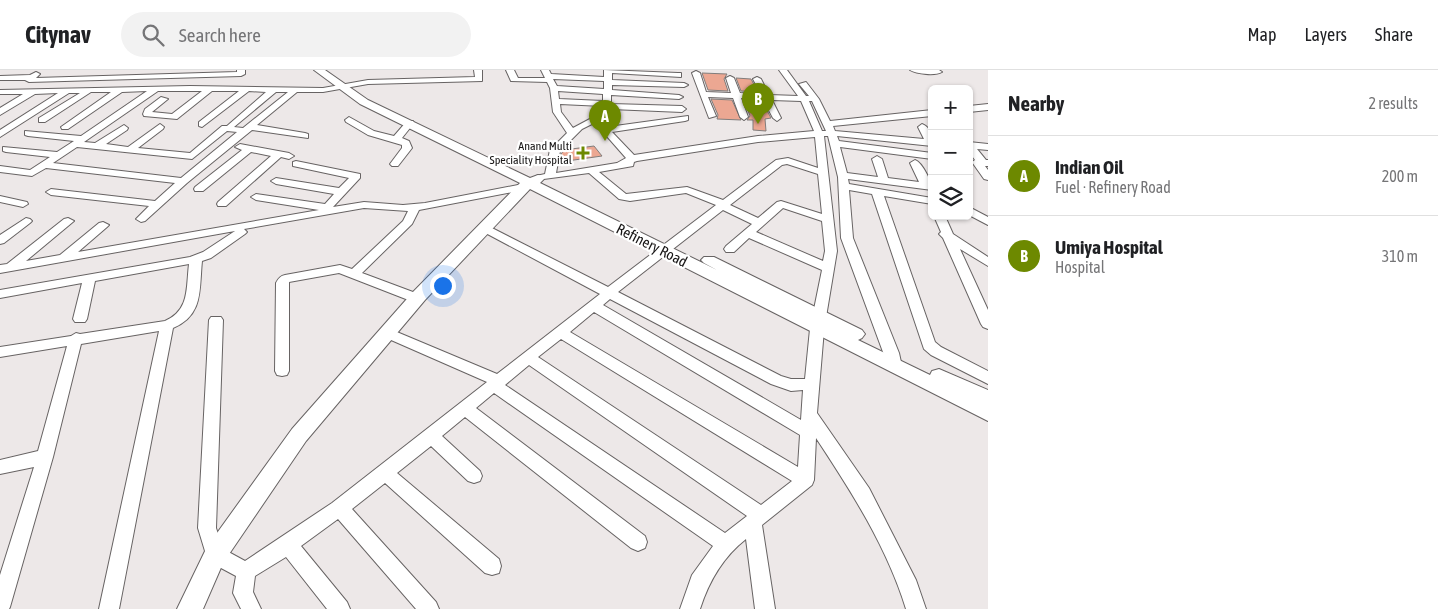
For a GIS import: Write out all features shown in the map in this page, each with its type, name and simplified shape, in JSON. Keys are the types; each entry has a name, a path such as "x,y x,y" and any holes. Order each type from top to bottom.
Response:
{"main road":[{"name":"Refinery Road","path":"319,70 385,106 893,360 988,413"},
{"name":"Refinery Road","path":"332,70 346,86 370,106 536,181"},
{"path":"190,609 214,555 299,435 416,298 484,228 536,181"},
{"name":"Refinery Road","path":"893,360 988,400"}],"street":[{"path":"13,92 40,70"},
{"path":"131,78 136,70"},
{"path":"0,78 131,78 241,74 240,70"},
{"path":"0,92 157,88 328,90 368,82 479,79 478,70"},
{"path":"510,70 514,79 518,80 607,75 678,75"},
{"path":"690,609 699,582 725,544 806,480 809,414 818,322 831,251 820,136 810,99 783,70"},
{"path":"792,70 834,135 843,181 847,238 893,360"},
{"path":"914,70 938,72"},
{"path":"696,72 712,116"},
{"path":"607,75 684,85"},
{"path":"536,181 555,150 579,127 607,113 607,75"},
{"path":"730,78 744,117"},
{"path":"549,79 607,92 679,97"},
{"path":"549,79 558,114 572,134"},
{"path":"757,79 777,118"},
{"path":"0,169 32,173 157,88"},
{"path":"164,99 148,111 147,114 174,117 210,88"},
{"path":"202,124 247,89"},
{"path":"42,120 89,90"},
{"path":"65,127 119,90"},
{"path":"231,125 274,90"},
{"path":"141,219 183,180 296,90"},
{"path":"1,132 67,91"},
{"path":"0,112 33,92"},
{"path":"704,94 810,99"},
{"path":"555,100 684,114 608,130 608,133 632,159"},
{"path":"973,109 988,107"},
{"path":"620,164 632,159 763,139 834,135 928,115"},
{"path":"349,120 372,133 406,143 407,148 395,164"},
{"path":"396,139 410,123"},
{"path":"129,150 160,127"},
{"path":"922,127 928,138"},
{"path":"97,146 124,128"},
{"path":"28,133 79,141 97,146 192,156 224,128 305,136"},
{"path":"834,135 928,143"},
{"path":"834,135 917,158 928,157"},
{"path":"0,278 225,232 325,209 364,205 415,207 590,169 820,136"},
{"path":"894,140 917,158 928,185"},
{"path":"228,145 284,155"},
{"path":"973,145 988,147"},
{"path":"6,149 59,155"},
{"path":"200,189 249,149"},
{"path":"222,204 284,155"},
{"path":"877,160 880,186 929,345 936,351 988,378"},
{"path":"246,571 289,546 431,436 609,292 781,161 788,161 824,173"},
{"path":"979,162 988,177"},
{"path":"296,164 354,175 356,178 325,209"},
{"path":"44,165 183,180"},
{"path":"590,169 623,197 630,198 687,190 759,223"},
{"path":"276,181 342,192"},
{"path":"843,181 880,186 928,187"},
{"path":"880,186 928,200"},
{"path":"51,192 158,204"},
{"path":"256,197 325,209"},
{"path":"0,199 23,204"},
{"path":"730,249 781,204 829,220"},
{"path":"5,268 225,232 241,232 380,207"},
{"path":"354,274 408,222 415,207"},
{"path":"973,213 988,222"},
{"path":"941,220 988,324"},
{"path":"0,241 26,221"},
{"path":"5,268 68,221"},
{"path":"62,258 103,225"},
{"path":"484,228 776,380 791,384 812,384"},
{"path":"0,294 196,259 207,255 241,232"},
{"path":"748,233 828,268"},
{"path":"946,234 988,262"},
{"path":"0,352 76,338 167,325 179,320 190,308 196,259"},
{"path":"282,371 283,280 343,269 416,298"},
{"path":"80,318 90,278"},
{"path":"593,305 808,432"},
{"path":"216,320 207,528 214,555 246,571"},
{"path":"110,609 167,325"},
{"path":"560,332 806,480"},
{"path":"387,333 497,383 725,544"},
{"path":"0,607 45,457 76,338"},
{"path":"528,357 757,519 765,609"},
{"path":"465,408 638,542"},
{"path":"809,414 863,494 909,587 916,609"},
{"path":"431,436 474,476"},
{"path":"0,467 45,457"},
{"path":"384,472 492,566"},
{"path":"339,507 429,609"},
{"path":"289,546 340,609"},
{"path":"246,571 243,593 251,609"}],"building":[{"path":"702,73 727,74 724,79 728,91 708,90"},
{"path":"736,78 751,79 758,92 741,91"},
{"path":"711,99 732,100 741,120 717,119 718,115"},
{"path":"744,100 762,101 771,118 765,119 766,131 753,130 753,120 747,120 750,116"},
{"path":"594,146 602,156 567,161 561,154 564,150"}],"place":[{"name":"Umiya Hospital","path":"758,124"},
{"name":"Indian Oil","path":"605,141"},
{"name":"Anand Multi Speciality Hospital","path":"583,153"}]}
